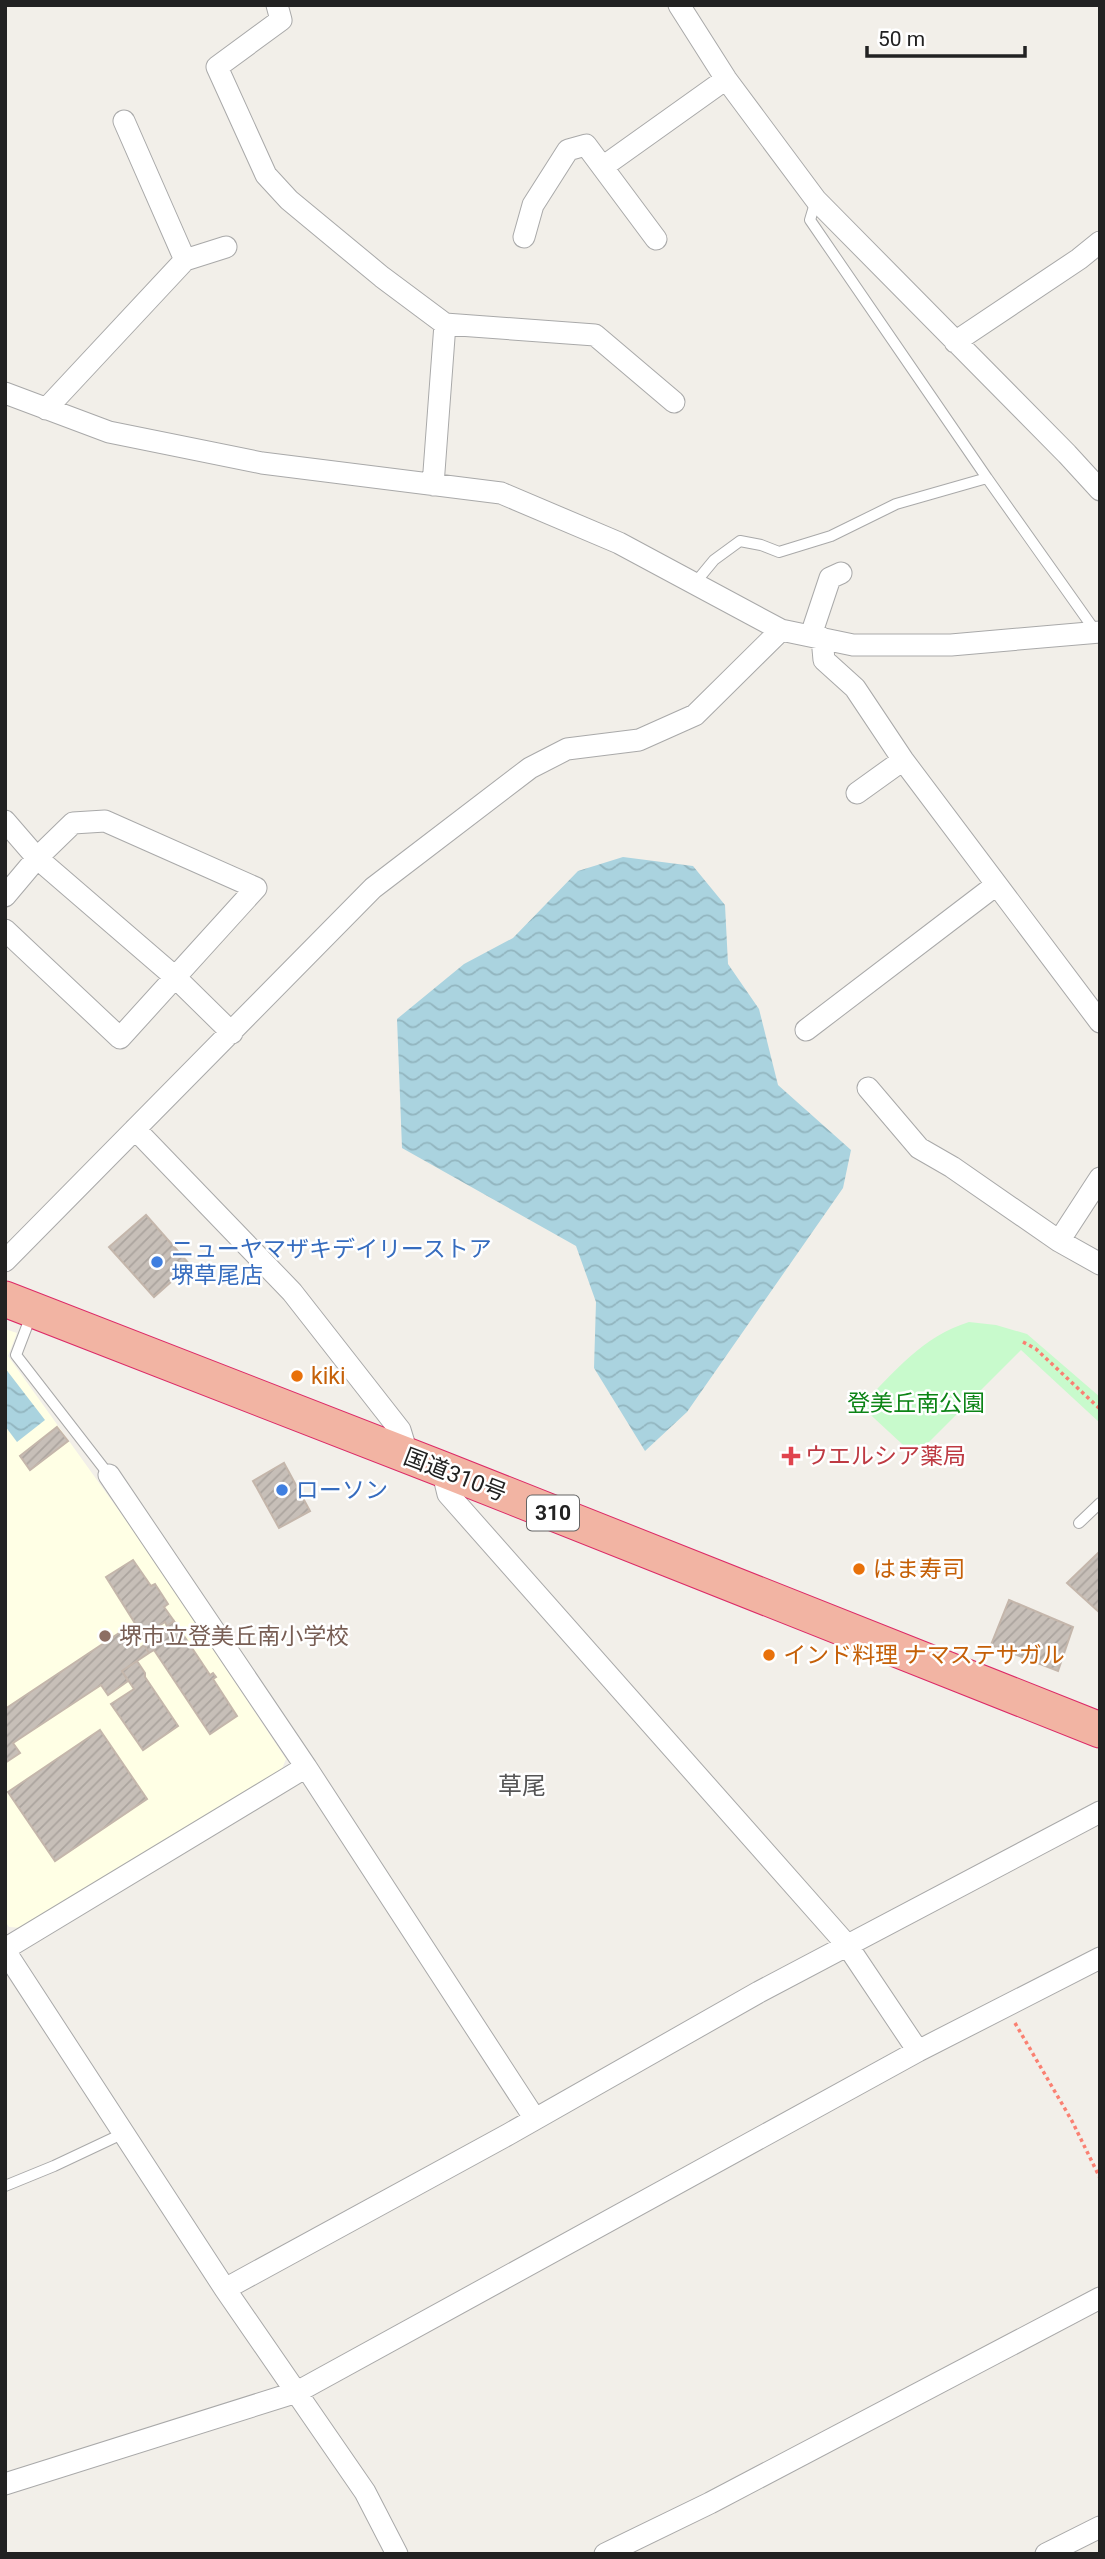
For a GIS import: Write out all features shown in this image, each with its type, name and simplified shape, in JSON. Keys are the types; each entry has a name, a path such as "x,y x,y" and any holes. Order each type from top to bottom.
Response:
{"highway":[{"name":"国道310号","path":"19,1305 442,1469 1100,1730"}],"street":[{"path":"277,5 281,20 217,66 266,175 299,208 382,278 445,324 595,335 674,402"},
{"path":"679,5 726,79 816,200 1100,490"},
{"path":"604,166 726,79"},
{"path":"124,121 185,260"},
{"path":"524,237 533,205 568,150 586,145 656,239"},
{"path":"955,342 1100,242"},
{"path":"46,409 185,260 226,247"},
{"path":"433,485 445,324"},
{"path":"5,393 109,432 249,460 501,493 619,543 781,629 816,637 853,645 951,645 1099,634"},
{"path":"841,573 830,578 816,637 824,660 855,688 903,760 1100,1022"},
{"path":"5,1261 373,888 530,768 567,749 639,740 695,715 781,629"},
{"path":"857,793 903,760"},
{"path":"5,821 37,858 175,977 232,1033"},
{"path":"5,896 37,858 73,823 105,821 256,888 120,1038 5,930"},
{"path":"806,1030 996,885"},
{"path":"869,1088 919,1148 952,1167 1059,1241 1100,1264"},
{"path":"135,1129 292,1292 400,1430 408,1456"},
{"path":"1059,1241 1100,1178"},
{"path":"442,1469 448,1494 847,1945 918,2051"},
{"path":"109,1475 306,1768 536,2119"},
{"path":"306,1768 5,1950 225,2289 365,2492 397,2554"},
{"path":"225,2289 536,2119 759,1992 1100,1812"},
{"path":"5,2484 296,2392 918,2051 1100,1958"},
{"path":"605,2554 710,2503 1100,2298"},
{"path":"1046,2554 1100,2527"}],"lane":[{"path":"816,200 810,220 987,478 1099,634"},
{"path":"695,583 713,560 740,541 779,552 831,536 896,504 987,478"},
{"path":"19,1305 16,1355 109,1475"},
{"path":"1079,1523 1100,1503"},
{"path":"5,2186 124,2133"}],"path":[{"path":"1023,1342 1036,1349 1100,1409"},
{"path":"1006,2006 1072,2121 1100,2178"}],"shaded area":[{"name":"堺市立登美丘南小学校","path":"5,1329 17,1333 8,1356 140,1540 286,1759 281,1771 22,1928 9,1927 5,1921"}],"green space":[{"name":"登美丘南公園","path":"969,1322 996,1325 1027,1334 1100,1397 1100,1423 1021,1350 915,1456 861,1406 923,1346 937,1336"}],"water":[{"path":"623,857 693,866 725,905 728,964 759,1009 778,1085 851,1150 843,1188 687,1412 645,1451 594,1368 596,1302 576,1246 402,1148 397,1019 464,964 513,938 578,871"},
{"path":"5,1368 45,1420 17,1442 5,1426"}],"building":[{"path":"146,1215 190,1265 154,1297 109,1247"},
{"path":"57,1427 68,1441 30,1470 20,1456"},
{"path":"284,1463 310,1511 279,1528 253,1481"},
{"path":"1100,1551 1100,1613 1067,1583"},
{"path":"133,1560 151,1586 155,1584 168,1604 164,1607 174,1621 167,1626 165,1622 143,1636 106,1577"},
{"path":"1009,1600 1073,1627 1058,1671 991,1645"},
{"path":"174,1621 210,1675 213,1673 216,1677 213,1679 237,1716 210,1734 154,1650 149,1653 144,1645 169,1629 167,1626"},
{"path":"125,1629 139,1649 144,1645 149,1653 122,1671 128,1681 108,1695 101,1685 13,1743 20,1753 5,1763 5,1709"},
{"path":"137,1661 178,1726 143,1750 111,1704 134,1689 122,1671"},
{"path":"100,1730 147,1799 55,1861 8,1792"}],"place":[{"name":"ニューヤマザキデイリーストア 堺草尾店","path":"157,1262"},
{"name":"kiki","path":"297,1376"},
{"name":"ウエルシア薬局","path":"791,1456"},
{"name":"ローソン","path":"282,1490"},
{"name":"はま寿司","path":"859,1569"},
{"name":"堺市立登美丘南小学校","path":"105,1636"},
{"name":"インド料理 ナマステサガル","path":"769,1655"}],"district":[{"name":"草尾","path":"522,1786"}]}
